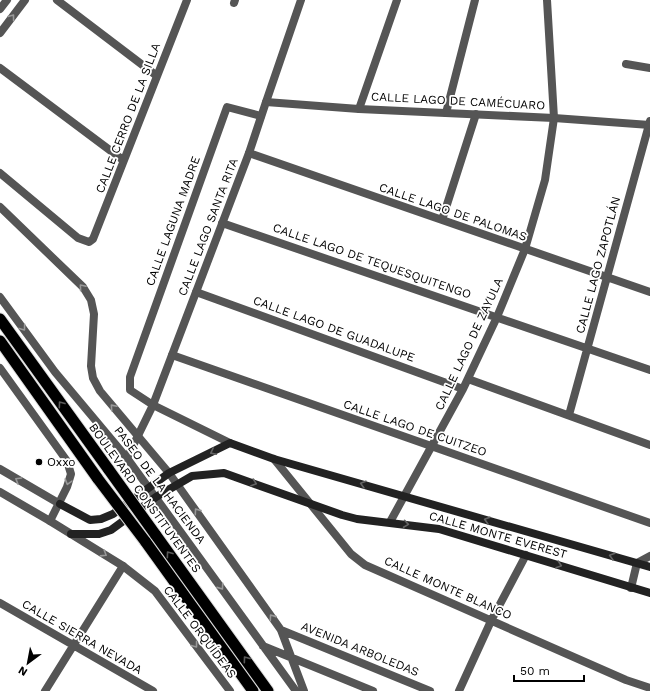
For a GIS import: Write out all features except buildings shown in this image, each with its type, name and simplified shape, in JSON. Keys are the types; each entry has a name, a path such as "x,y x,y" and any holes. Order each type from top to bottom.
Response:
{"highway":[{"name":"BOULEVARD CONSTITUYENTES","path":"0,319 268,691"},
{"path":"0,341 254,691"}],"main road":[{"path":"60,504 90,520 101,520 113,514 169,472 230,443"},
{"name":"CALLE MONTE EVEREST","path":"230,443 274,459 650,567"},
{"name":"CALLE MONTE EVEREST","path":"71,534 99,534 111,530 156,497 192,476 224,473 357,519 438,529 650,594"}],"street":[{"path":"0,9 7,0"},
{"path":"0,33 25,0"},
{"path":"57,0 157,76"},
{"name":"CALLE CERRO DE LA SILLA","path":"0,173 78,238 89,242 96,234 123,160 187,0"},
{"name":"CALLE LAGO SANTA RITA","path":"127,458 153,405 249,153 301,0"},
{"path":"359,109 396,0"},
{"path":"446,113 475,0"},
{"name":"CALLE LAGO DE ZAYULA","path":"390,522 463,389 498,317 525,249 545,180 554,118 547,0"},
{"path":"626,64 650,68"},
{"path":"0,68 123,160"},
{"name":"CALLE LAGO DE CAMÉCUARO","path":"266,102 359,109 650,123"},
{"name":"CALLE LAGUNA MADRE","path":"130,376 227,107 261,116"},
{"path":"442,220 476,114"},
{"name":"CALLE LAGO ZAPOTLÁN","path":"569,415 650,123"},
{"name":"CALLE LAGO DE PALOMAS","path":"249,153 650,292"},
{"path":"0,207 83,287 91,300 94,314 91,366 93,378 100,391 169,472 281,630 304,691"},
{"name":"CALLE LAGO DE TEQUESQUITENGO","path":"222,223 650,370"},
{"name":"CALLE LAGO DE GUADALUPE","path":"196,292 463,389"},
{"name":"PASEO DE LA HACIENDA","path":"0,297 55,372 127,458 296,691"},
{"name":"CALLE LAGO DE CUITZEO","path":"172,355 650,523"},
{"path":"0,368 67,461 71,474 60,504 50,521"},
{"name":"CALLE MONTE EVEREST","path":"130,376 130,390 153,405 230,443"},
{"path":"468,378 650,445"},
{"name":"CALLE MONTE BLANCO","path":"274,459 307,502 351,554 365,564 626,680 650,688"},
{"path":"0,469 60,504"},
{"path":"0,492 71,534"},
{"name":"CALLE ORQUÍDEAS","path":"71,534 123,566 155,591 230,691"},
{"path":"459,691 491,621 526,555"},
{"path":"631,588 637,563 650,556"},
{"path":"44,691 123,566"},
{"name":"CALLE SIERRA NEVADA","path":"0,603 153,691"},
{"name":"AVENIDA ARBOLEDAS","path":"281,630 430,691"},
{"path":"262,646 291,656 373,691"}],"place":[{"name":"Oxxo","path":"39,462"}]}
